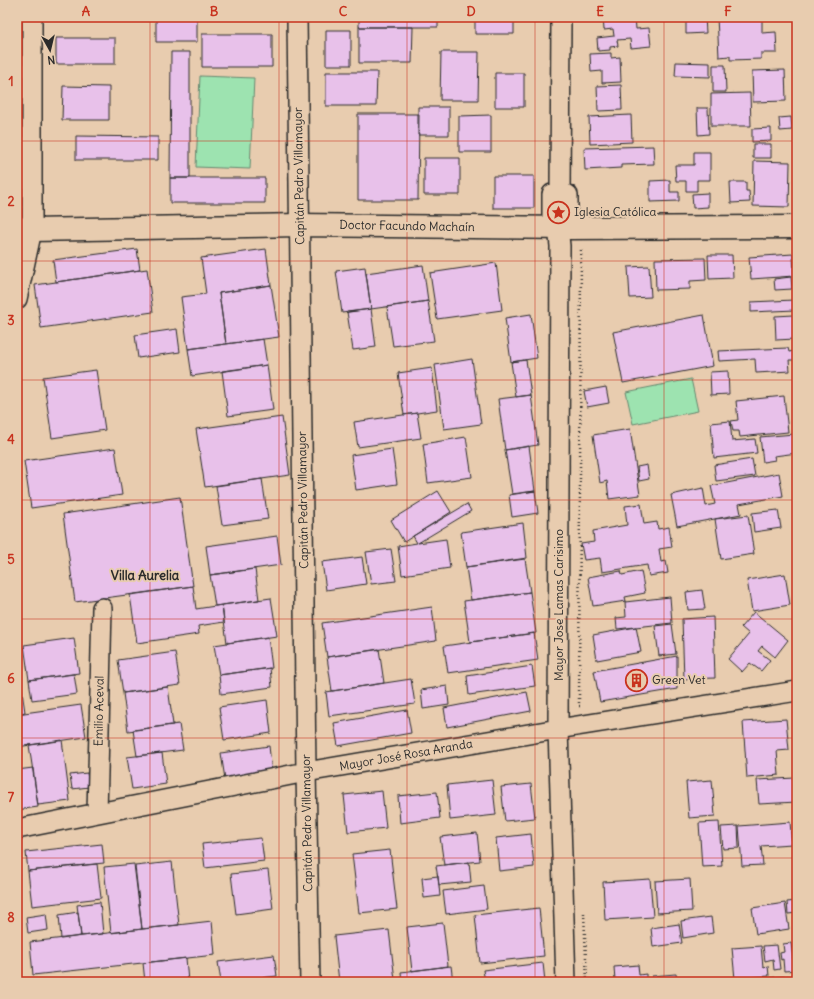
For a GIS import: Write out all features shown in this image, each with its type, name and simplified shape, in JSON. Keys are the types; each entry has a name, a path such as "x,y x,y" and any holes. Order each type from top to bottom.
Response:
{"main road":[{"name":"Doctor Facundo Machaín","path":"25,229 299,225 560,228 797,227"}],"street":[{"path":"17,299 25,229 32,17"},
{"name":"Capitán Pedro Villamayor","path":"297,17 310,982"},
{"name":"Mayor Jose Lamas Carisimo","path":"562,17 560,194 552,194 560,228 558,729 566,982"},
{"name":"Emilio Aceval","path":"97,813 102,608"},
{"name":"Mayor José Rosa Aranda","path":"17,829 306,772 558,729 797,692"}],"path":[{"name":"Mayor Jose Lamas Carisimo","path":"581,245 579,706 583,708"}],"green space":[{"path":"200,76 254,78 250,169 196,167"},
{"path":"691,379 698,411 633,424 626,392"}],"building":[{"path":"156,17 197,17 197,42 156,42"},
{"path":"359,17 438,17 438,27 359,27"},
{"path":"475,17 514,17 514,34 475,34"},
{"path":"603,17 617,17 618,21 624,20 624,17 635,17 636,29 649,28 651,46 631,48 630,39 617,40 618,46 610,47 610,50 598,51 597,38 614,36 613,29 604,30"},
{"path":"686,17 705,17 706,33 686,34"},
{"path":"717,17 762,17 762,33 776,32 777,53 761,53 761,59 730,60 730,56 719,57"},
{"path":"359,27 413,27 412,63 359,63"},
{"path":"326,30 351,30 351,65 326,65"},
{"path":"202,34 272,34 272,67 202,67"},
{"path":"56,38 115,38 115,64 56,64"},
{"path":"171,52 190,52 190,178 170,178"},
{"path":"441,52 479,52 478,100 440,100"},
{"path":"611,53 611,58 620,57 621,82 602,83 602,71 591,72 590,54"},
{"path":"676,62 710,63 710,77 675,76"},
{"path":"713,65 725,65 726,92 713,92"},
{"path":"785,70 786,101 753,102 752,71"},
{"path":"326,72 377,72 376,106 326,106"},
{"path":"495,73 524,73 524,107 495,107"},
{"path":"621,85 622,110 598,111 597,86"},
{"path":"63,86 109,87 109,120 62,120"},
{"path":"750,93 751,126 711,126 711,94"},
{"path":"418,107 449,107 449,135 418,135"},
{"path":"697,108 708,108 709,134 698,135"},
{"path":"358,114 419,114 418,200 358,200"},
{"path":"491,115 491,152 459,152 459,116"},
{"path":"631,115 632,142 590,144 589,117"},
{"path":"791,117 792,130 780,131 779,118"},
{"path":"771,128 771,141 752,142 752,129"},
{"path":"76,136 158,137 158,160 76,160"},
{"path":"753,144 771,144 771,158 753,158"},
{"path":"17,145 21,146 17,168"},
{"path":"653,146 654,164 621,165 621,168 585,170 584,148"},
{"path":"694,152 710,152 710,180 697,180 697,191 686,191 686,181 676,181 675,165 694,165"},
{"path":"424,158 460,158 460,195 424,195"},
{"path":"754,161 790,162 789,207 753,206"},
{"path":"493,176 534,176 534,208 493,208"},
{"path":"170,178 265,178 265,203 170,203"},
{"path":"670,180 670,192 679,192 679,201 650,202 650,181"},
{"path":"730,182 746,182 746,191 749,191 750,202 731,203"},
{"path":"708,193 708,207 693,208 692,194"},
{"path":"137,249 140,270 56,282 53,260"},
{"path":"266,249 271,285 219,293 226,344 188,349 181,297 206,294 201,258"},
{"path":"793,254 794,276 751,279 749,257"},
{"path":"708,255 732,255 733,278 709,279"},
{"path":"705,258 706,280 690,281 690,289 656,290 655,259"},
{"path":"496,263 502,310 437,319 430,273"},
{"path":"423,265 428,301 371,309 366,273"},
{"path":"649,266 651,297 630,298 628,267"},
{"path":"365,267 371,309 342,313 336,271"},
{"path":"147,269 153,312 41,328 35,285"},
{"path":"791,277 792,289 775,290 774,279"},
{"path":"271,285 279,337 226,344 219,293"},
{"path":"794,300 795,310 751,312 751,302"},
{"path":"428,301 434,341 393,346 387,307"},
{"path":"371,309 376,347 353,350 347,312"},
{"path":"531,314 537,358 511,362 505,318"},
{"path":"704,315 713,366 623,383 613,332"},
{"path":"794,315 795,339 776,340 775,316"},
{"path":"177,329 180,352 138,358 135,335"},
{"path":"263,339 267,365 192,376 188,349"},
{"path":"788,348 789,352 794,351 795,360 789,360 790,371 756,373 755,359 719,361 718,351"},
{"path":"472,359 481,424 444,429 435,365"},
{"path":"526,360 531,395 516,397 511,362"},
{"path":"267,365 273,410 228,416 222,371"},
{"path":"432,368 437,410 404,415 398,373"},
{"path":"96,370 105,430 52,438 43,377"},
{"path":"728,371 729,394 711,395 710,372"},
{"path":"606,387 609,403 587,407 584,391"},
{"path":"531,395 538,445 505,450 498,399"},
{"path":"784,396 788,432 740,437 739,431 733,431 731,421 738,420 736,401"},
{"path":"417,413 421,438 358,447 354,422"},
{"path":"282,417 290,475 205,487 196,429"},
{"path":"730,421 732,441 755,439 757,453 714,458 711,423"},
{"path":"630,429 640,495 609,499 607,481 600,483 593,435"},
{"path":"794,434 797,453 774,456 775,460 763,462 760,437"},
{"path":"466,437 472,477 428,483 423,444"},
{"path":"529,446 535,491 512,494 505,450"},
{"path":"115,448 122,495 31,508 24,461"},
{"path":"392,449 397,484 356,490 351,455"},
{"path":"752,459 755,476 716,481 714,465"},
{"path":"647,465 649,479 639,481 637,467"},
{"path":"779,473 783,496 739,504 741,514 677,526 671,495 703,488 706,506 715,504 711,486"},
{"path":"262,479 268,519 222,525 216,486"},
{"path":"438,491 451,512 404,542 391,520"},
{"path":"535,491 538,513 512,517 509,495"},
{"path":"180,497 193,586 75,602 63,514"},
{"path":"467,504 471,511 418,543 446,539 450,568 402,575 398,546 417,543 413,536"},
{"path":"641,504 644,524 657,522 658,529 669,527 672,547 659,549 661,562 666,561 668,573 649,576 647,565 602,572 600,558 584,560 581,544 594,542 593,531 627,525 625,506"},
{"path":"778,510 781,528 754,532 752,513"},
{"path":"748,515 754,554 721,559 715,519"},
{"path":"523,523 527,558 466,567 461,532"},
{"path":"277,536 281,565 210,575 206,546"},
{"path":"391,549 396,581 371,584 366,552"},
{"path":"362,557 366,584 326,590 322,562"},
{"path":"525,559 530,592 471,600 466,567"},
{"path":"255,569 259,600 215,606 210,575"},
{"path":"621,571 622,575 641,571 645,593 625,597 626,601 593,606 588,577"},
{"path":"785,574 790,605 752,611 747,580"},
{"path":"193,586 196,609 222,605 224,622 198,626 199,634 137,643 130,595"},
{"path":"702,590 705,609 688,610 686,592"},
{"path":"530,592 536,633 470,642 464,601"},
{"path":"670,597 672,623 617,629 616,618 626,617 625,602"},
{"path":"271,598 277,636 227,643 222,605"},
{"path":"432,607 436,641 327,657 322,623"},
{"path":"754,612 788,640 775,657 762,646 758,651 770,660 761,671 750,663 742,672 728,659 749,634 741,627"},
{"path":"713,617 715,678 684,679 682,619"},
{"path":"672,624 676,654 659,656 655,626"},
{"path":"636,627 641,652 597,660 593,635"},
{"path":"534,633 538,660 448,673 444,646"},
{"path":"268,637 272,668 219,675 214,645"},
{"path":"74,638 79,673 29,680 24,645"},
{"path":"379,649 384,683 332,691 327,657"},
{"path":"175,652 180,685 123,693 118,660"},
{"name":"Green Vet","path":"677,656 677,689 600,702 594,671"},
{"path":"532,666 535,686 469,695 467,676"},
{"path":"270,668 272,687 221,694 219,675"},
{"path":"74,674 77,694 32,700 29,680"},
{"path":"20,678 25,712 17,714 17,679"},
{"path":"411,679 415,704 329,716 326,692"},
{"path":"447,686 449,705 423,709 421,690"},
{"path":"168,687 173,725 128,731 123,693"},
{"path":"527,692 531,711 447,727 444,708"},
{"path":"267,700 271,733 224,740 219,707"},
{"path":"81,705 86,737 17,747 17,714"},
{"path":"407,710 411,733 338,746 334,723"},
{"path":"786,719 789,750 777,751 779,775 747,778 743,722"},
{"path":"179,724 183,750 137,756 133,730"},
{"path":"62,740 70,801 38,805 29,745"},
{"path":"269,746 272,773 225,779 221,753"},
{"path":"162,753 166,784 132,789 127,757"},
{"path":"33,768 38,807 17,810 17,770"},
{"path":"87,773 89,787 72,789 70,775"},
{"path":"795,778 797,802 759,804 757,780"},
{"path":"492,780 496,815 450,820 447,785"},
{"path":"712,780 715,816 689,818 686,782"},
{"path":"531,784 535,818 505,821 501,787"},
{"path":"382,791 386,828 348,832 344,795"},
{"path":"437,792 440,818 400,823 398,796"},
{"path":"719,822 722,866 702,867 699,823"},
{"path":"790,822 792,844 761,846 763,865 742,866 739,826"},
{"path":"738,826 739,848 723,849 721,827"},
{"path":"477,833 480,861 444,865 440,837"},
{"path":"531,834 534,867 499,871 496,838"},
{"path":"261,838 264,861 205,868 202,844"},
{"path":"102,844 104,863 28,871 26,852"},
{"path":"390,850 397,909 359,913 352,854"},
{"path":"172,862 179,925 142,929 135,866"},
{"path":"469,862 471,882 439,885 436,866"},
{"path":"97,864 101,898 32,906 28,871"},
{"path":"134,864 142,929 111,933 104,867"},
{"path":"268,870 273,909 236,914 231,874"},
{"path":"438,876 440,896 424,898 422,878"},
{"path":"650,879 653,917 605,920 603,882"},
{"path":"690,879 692,911 657,913 655,881"},
{"path":"484,886 487,909 446,914 443,891"},
{"path":"797,901 797,913 788,914 787,902"},
{"path":"100,902 103,934 81,936 77,905"},
{"path":"785,903 789,929 756,934 752,908"},
{"path":"539,908 544,956 480,963 475,915"},
{"path":"78,912 81,936 61,939 59,915"},
{"path":"46,914 48,930 28,933 26,917"},
{"path":"711,917 713,933 683,938 681,921"},
{"path":"212,921 215,955 33,975 30,942"},
{"path":"443,923 448,966 412,971 407,927"},
{"path":"679,924 682,943 653,947 651,928"},
{"path":"389,930 395,980 377,982 339,982 334,936"},
{"path":"791,943 793,959 797,959 797,970 784,971 783,959 781,960 780,953 784,952 783,944"},
{"path":"777,945 780,969 774,970 773,959 765,961 763,946"},
{"path":"761,946 763,967 768,966 769,976 735,979 732,948"},
{"path":"274,955 277,976 221,982 218,962"},
{"path":"186,958 188,982 145,982 143,963"},
{"path":"543,963 545,982 485,982 483,970"},
{"path":"638,965 639,975 646,974 646,982 618,982 618,980 615,980 614,967"},
{"path":"451,966 453,982 402,982 401,972"},
{"path":"676,974 677,982 653,982 652,976"},
{"path":"789,976 789,982 756,982 756,979"},
{"path":"730,978 730,982 712,982 712,980"}],"place":[{"name":"Iglesia Católica","path":"559,212"},
{"name":"Green Vet","path":"636,680"}],"district":[{"name":"Villa Aurelia","path":"145,575"}]}
